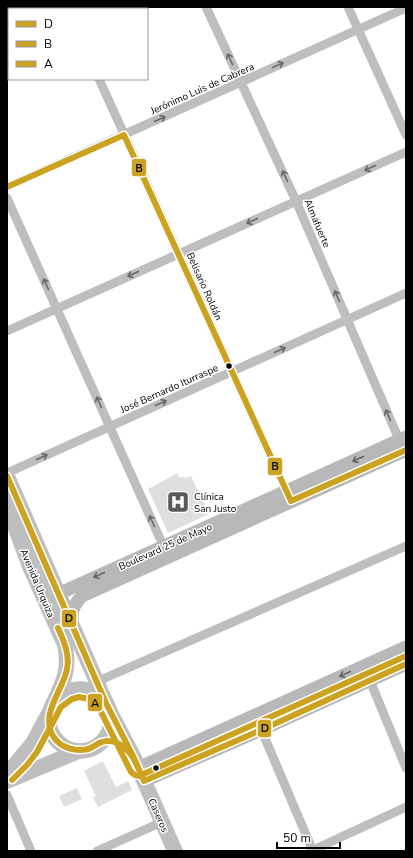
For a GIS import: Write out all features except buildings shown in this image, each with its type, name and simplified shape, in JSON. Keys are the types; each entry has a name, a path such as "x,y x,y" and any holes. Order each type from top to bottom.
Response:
{"main road":[{"name":"Boulevard 25 de Mayo","path":"58,594 166,552 404,445"},
{"name":"Avenida Urquiza","path":"7,474 107,706"},
{"name":"Avenida Urquiza","path":"7,505 30,567 67,653 67,670 51,708 33,744 7,774"},
{"name":"Boulevard 25 de Mayo","path":"74,631 72,613 82,596 166,552"},
{"path":"58,594 55,599 55,606 62,628 64,643"},
{"path":"138,768 406,647"},
{"path":"138,768 261,730 406,664"},
{"path":"7,781 79,750 88,749 100,742 106,735 110,726 110,717 107,706 95,693 76,689 62,695 51,708 49,725 54,738 65,747 79,750"},
{"name":"Caseros","path":"107,706 138,768 175,851"},
{"name":"Caseros","path":"100,742 115,742 121,745 138,768"}],"street":[{"name":"Almafuerte","path":"206,7 296,201 347,320 404,445"},
{"path":"348,7 406,135"},
{"name":"Jerónimo Luis de Cabrera","path":"7,187 406,8"},
{"name":"Belisario Roldán","path":"99,80 288,497"},
{"path":"7,330 406,152"},
{"path":"7,198 166,552"},
{"name":"José Bernardo Iturraspe","path":"7,474 110,426 406,294"},
{"path":"96,682 406,546"},
{"path":"364,666 406,768"},
{"path":"255,715 312,851 406,807"},
{"path":"7,795 31,851"},
{"path":"97,851 162,822"}],"transit line":[{"name":"B","path":"7,187 124,135 291,501 406,450"},
{"name":"D","path":"7,476 106,703 144,781 406,664"},
{"name":"D","path":"58,628 66,648 68,664 65,677 54,702 49,719 53,736 60,744 78,750 90,748 98,743 108,741 119,744 128,751 137,765"},
{"name":"A","path":"12,780 37,752 61,707 72,699 79,697 89,699 97,704 131,772 139,776 406,656"}],"place":[{"name":"Clínica San Justo","path":"178,502"}]}
